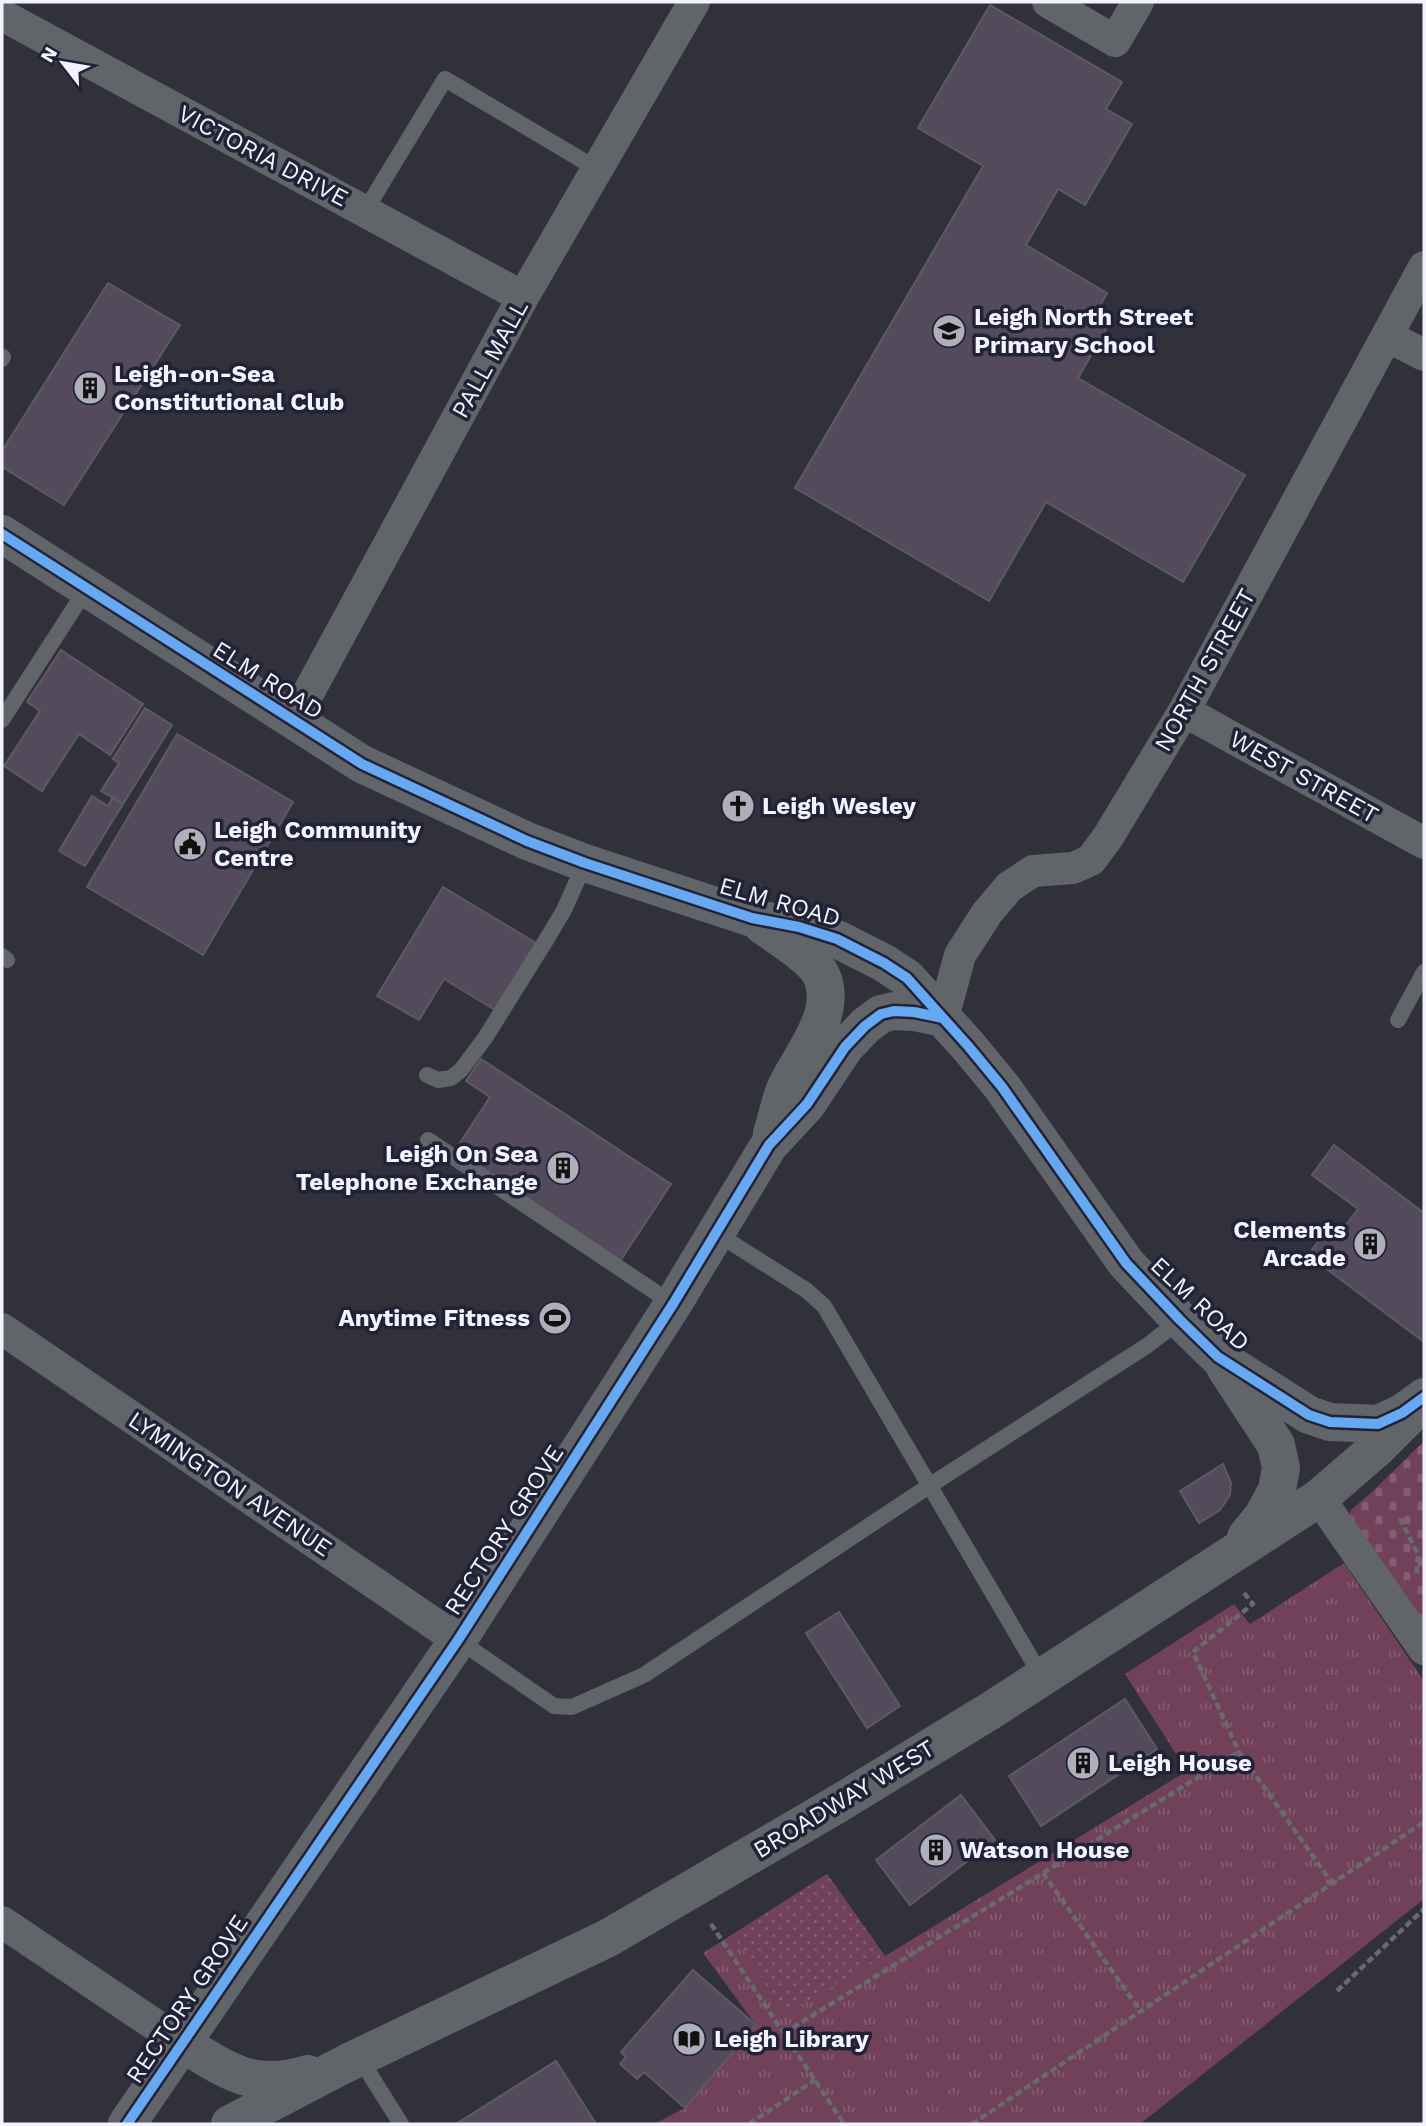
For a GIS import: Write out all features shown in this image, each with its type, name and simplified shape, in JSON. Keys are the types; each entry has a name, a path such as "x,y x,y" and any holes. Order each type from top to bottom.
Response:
{"street":[{"name":"PALL MALL","path":"293,721 523,297 694,2"},
{"path":"1048,2 1115,41 1138,2"},
{"name":"VICTORIA DRIVE","path":"2,15 523,297"},
{"name":"NORTH STREET","path":"943,1018 960,955 987,913 1009,887 1033,871 1073,868 1091,860 1108,837 1184,711 1424,267"},
{"path":"1387,336 1424,355"},
{"name":"ELM ROAD","path":"2,534 362,764 527,841 584,863 752,918 799,927 837,939 884,963 907,978 1002,1087 1126,1263 1219,1357 1309,1415 1330,1422 1378,1424 1402,1413 1424,1398"},
{"name":"WEST STREET","path":"1184,711 1424,843"},
{"name":"RECTORY GROVE","path":"752,918 817,968 824,984 825,1003 821,1023 785,1089 769,1145"},
{"name":"RECTORY GROVE","path":"127,2124 458,1640 673,1304 769,1145 807,1104 845,1047 881,1014 894,1011 914,1012 943,1018"},
{"name":"LYMINGTON AVENUE","path":"2,1329 458,1640"},
{"name":"ELM ROAD","path":"1219,1357 1276,1445 1281,1468 1277,1490 1263,1516 1226,1558"},
{"name":"BROADWAY WEST","path":"230,2124 353,2060 608,1938 835,1805 1042,1677 1319,1498 1377,1448 1424,1398"},
{"path":"1319,1498 1424,1649"},
{"path":"2,1922 182,2043"},
{"name":"BROADWAY WEST","path":"182,2043 237,2076 259,2081 290,2080 353,2060"}],"lane":[{"path":"365,211 445,79 597,169"},
{"path":"2,720 87,588"},
{"path":"427,1075 438,1080 451,1078 461,1070 485,1038 564,910 584,863"},
{"path":"1398,1020 1424,972"},
{"path":"428,1140 673,1304"},
{"path":"716,1233 806,1290 824,1307 1042,1677"},
{"path":"458,1640 554,1706 572,1707 644,1675 1148,1345 1180,1320"},
{"path":"353,2060 401,2124"}],"path":[{"path":"1399,1518 1418,1555 1415,1587"},
{"path":"1226,1558 1253,1604 1193,1652 1239,1752 1332,1883"},
{"path":"783,2033 1239,1752"},
{"path":"972,2124 1424,1822"},
{"path":"1043,1873 1140,2012"},
{"path":"689,1891 844,2124"},
{"path":"1338,1991 1424,1909"},
{"path":"749,2124 815,2080"}],"green space":[{"path":"1424,1441 1424,1630 1348,1522 1351,1510"},
{"path":"1344,1563 1424,1681 1424,1899 1140,2124 654,2124 685,2108 756,2025 703,1953 827,1874 885,1956 1187,1771 1125,1674 1234,1604 1250,1624"},
{"path":"827,1874 885,1956 785,2014 733,1935"}],"building":[{"path":"990,5 1122,82 1106,109 1132,124 1085,205 1058,189 1026,245 1107,293 1095,315 1109,324 1078,378 1245,475 1183,582 1046,502 989,601 795,488 983,166 918,128"},
{"name":"Leigh-on-Sea Constitutional Club","path":"108,283 180,325 64,505 2,467 2,451"},
{"path":"61,650 143,704 110,755 79,734 42,791 4,766 40,711 27,702"},
{"path":"145,708 172,725 123,804 101,791 119,763 113,759"},
{"name":"Leigh Community Centre","path":"177,734 293,802 203,955 87,887"},
{"path":"92,796 108,806 113,797 123,804 85,866 59,851"},
{"path":"443,887 536,943 495,1010 444,979 419,1020 377,996"},
{"name":"Leigh On Sea Telephone Exchange","path":"481,1059 671,1184 620,1261 454,1152 490,1097 466,1081"},
{"name":"Clements Arcade","path":"1334,1145 1424,1213 1424,1342 1308,1255 1329,1227 1339,1234 1358,1209 1312,1175"},
{"path":"1223,1464 1231,1483 1230,1495 1220,1510 1199,1523 1180,1491"},
{"path":"839,1612 900,1706 867,1728 806,1633"},
{"name":"Leigh House","path":"1125,1699 1157,1749 1041,1826 1009,1776"},
{"name":"Watson House","path":"961,1795 995,1840 910,1905 876,1860"},
{"name":"Leigh Library","path":"693,1970 756,2025 685,2108 644,2072 637,2079 620,2064 626,2057 621,2052"},
{"path":"556,2061 596,2124 456,2124"}],"cycle path":[{"path":"2,534 362,764 527,841 752,918 799,927 837,939 884,963 907,978 969,1047 1002,1087 1126,1263 1218,1357 1309,1415 1330,1422 1378,1424 1402,1413 1424,1397"},
{"path":"127,2124 458,1640 673,1304 769,1145 807,1104 845,1047 881,1014 894,1011 914,1012 943,1018"}],"place":[{"name":"Leigh North Street Primary School","path":"949,331"},
{"name":"Leigh-on-Sea Constitutional Club","path":"90,388"},
{"name":"Leigh Wesley","path":"738,806"},
{"name":"Leigh Community Centre","path":"190,844"},
{"name":"Leigh On Sea Telephone Exchange","path":"563,1168"},
{"name":"Clements Arcade","path":"1370,1244"},
{"name":"Anytime Fitness","path":"555,1318"},
{"name":"Leigh House","path":"1083,1763"},
{"name":"Watson House","path":"936,1850"},
{"name":"Leigh Library","path":"689,2039"}]}
